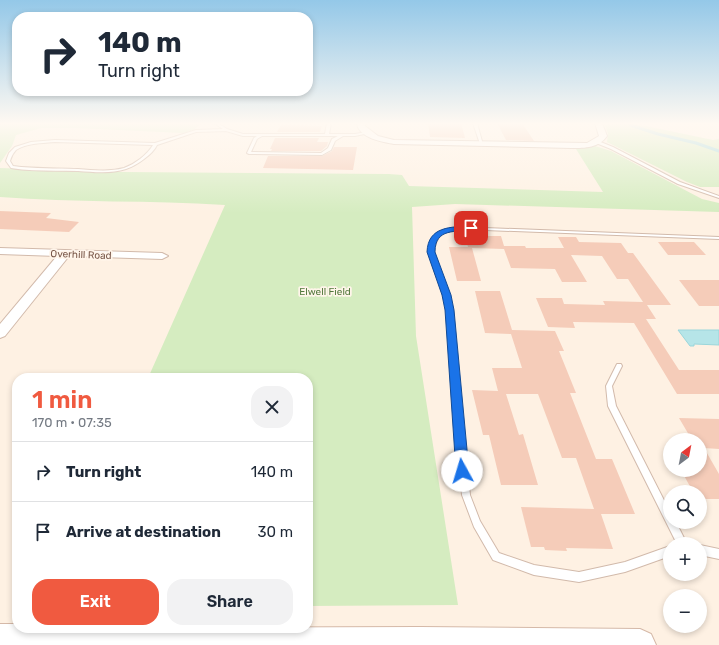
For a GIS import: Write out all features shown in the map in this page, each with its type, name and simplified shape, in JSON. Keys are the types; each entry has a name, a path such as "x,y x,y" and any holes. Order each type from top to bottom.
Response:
{"street":[{"name":"Overhill Road","path":"0,251 162,256"},
{"path":"0,333 65,254"},
{"path":"0,639 90,634 237,643 640,645"}],"lane":[{"path":"10,153 8,162 12,167 27,169 104,171 127,168 137,163 148,153"},
{"path":"256,153 323,153"},
{"path":"622,153 679,182 719,197"},
{"path":"663,553 624,567 579,578 534,570 496,557 477,524 466,495 456,400 450,310 431,252 431,244 435,236 447,230 460,228 719,238"},
{"path":"619,366 609,386 612,406 663,507"},
{"path":"707,551 719,554"}],"green space":[{"path":"0,153 7,153 0,163"},
{"name":"Elwell Field","path":"579,153 615,153 702,199 719,203 719,212 455,204 412,207 416,336 458,605 313,606 313,373 150,373 225,205 0,197 0,168 123,172 389,174 402,175 409,186 603,192"},
{"path":"629,153 719,153 719,187 700,187"}],"water":[{"path":"678,330 719,330 719,345 694,344 694,346 690,346"}],"building":[{"path":"328,153 356,153 353,170 263,168 268,156 322,156"},
{"path":"0,211 51,213 46,218 79,222 69,232 0,229"},
{"path":"465,236 501,236 504,246 525,246 526,248 564,248 558,237 576,237 579,242 621,243 628,253 633,253 671,305 647,305 656,319 646,319 679,370 719,370 719,394 677,394 634,323 573,322 575,328 548,327 536,298 562,298 564,304 605,305 603,301 643,302 628,279 617,279 602,256 571,255 587,282 562,282 555,269 511,268 504,249 472,248 481,281 457,281 449,247 468,247"},
{"path":"658,242 694,242 706,255 668,255"},
{"path":"679,280 719,280 719,306 699,306"},
{"path":"475,291 500,291 512,330 555,331 564,351 559,351 576,393 570,393 596,459 612,459 635,514 601,514 613,549 566,548 567,551 545,550 544,547 531,547 521,507 594,509 576,458 562,458 538,394 506,394 519,435 523,434 538,485 501,485 489,435 483,435 472,390 498,391 492,368 522,368 511,334 485,333"},
{"path":"679,418 719,419 719,449 707,448 707,433 688,433"},
{"path":"707,453 719,474 719,499 707,499 707,485 689,485 685,477 707,477"}],"route":[{"path":"462,471 450,310 431,252 431,244 435,236 447,230 471,228"}]}
